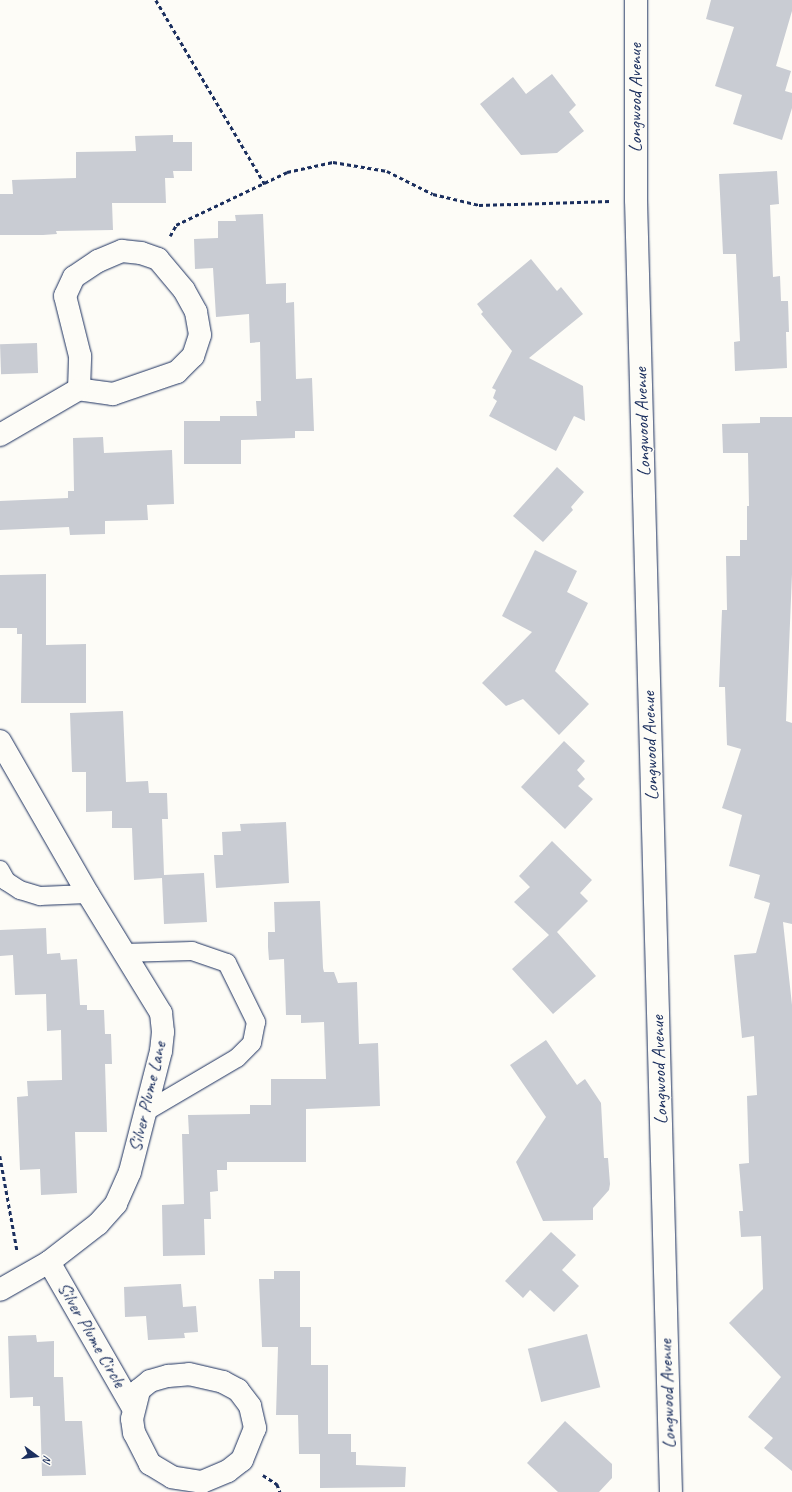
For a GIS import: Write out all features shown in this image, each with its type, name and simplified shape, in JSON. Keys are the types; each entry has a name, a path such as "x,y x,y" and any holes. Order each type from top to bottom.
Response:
{"street":[{"name":"Longwood Avenue","path":"636,0 636,200 671,1492"},
{"path":"0,435 79,389 113,394 177,372 192,356 200,335 196,312 184,290 158,259 141,253 122,251 98,261 74,276 65,296 80,356 79,389"},
{"name":"Silver Plume Lane","path":"0,741 88,894 161,1013 161,1051 130,1172 116,1204 98,1224 49,1262 0,1290"},
{"name":"Silver Plume Circle","path":"49,1262 133,1408 134,1433 144,1455 161,1472 184,1480 202,1482 228,1471 242,1460 255,1428 250,1406 238,1390 206,1376 168,1376 150,1381 140,1390 133,1408"}],"lane":[{"path":"0,870 6,881 20,890 40,896 88,894"},
{"path":"124,953 192,951 227,963 256,1022 252,1042 237,1058 145,1112"}],"path":[{"path":"156,0 265,184"},
{"path":"158,259 176,225 265,184 287,172 333,162 387,172 433,194 480,205 619,201"},
{"path":"0,1156 18,1252"}],"building":[{"path":"711,0 792,0 792,11 776,66 791,71 785,91 792,93 792,108 782,140 733,124 742,95 715,86 734,27 706,19"},
{"path":"552,74 576,105 569,112 584,131 557,153 521,155 480,104 513,77 526,94"},
{"path":"173,135 173,142 192,142 192,171 173,171 174,178 165,178 166,203 112,203 113,230 56,231 57,234 43,235 0,235 0,194 13,194 12,180 76,178 76,152 136,151 135,136"},
{"path":"777,171 779,204 770,205 773,277 780,276 781,301 788,301 789,332 786,332 787,368 735,371 734,342 740,341 736,254 723,254 719,174"},
{"path":"263,214 266,284 286,283 286,303 294,302 296,379 312,378 314,431 295,431 295,438 241,440 241,464 184,464 184,421 220,421 220,416 257,416 256,401 261,401 260,342 250,343 249,314 216,317 213,268 195,269 194,239 218,238 218,221 236,221 235,215"},
{"path":"531,259 557,291 561,287 583,314 529,358 583,386 585,421 574,416 556,451 489,416 497,401 493,398 496,390 492,388 512,351 481,314 483,312 477,304"},
{"path":"37,343 38,373 1,374 0,344"},
{"path":"760,417 792,417 792,574 786,721 792,723 792,924 783,922 792,1005 792,1471 764,1448 773,1438 748,1417 781,1377 729,1323 763,1289 761,1236 741,1237 739,1211 743,1211 739,1164 749,1163 747,1096 757,1095 754,1036 742,1038 734,955 756,953 770,903 754,898 760,875 729,866 742,815 722,808 741,749 727,745 725,687 719,687 722,610 727,610 726,556 740,556 740,540 747,540 747,506 749,506 748,453 723,453 722,424 760,423"},
{"path":"103,437 104,453 172,450 174,504 147,505 148,520 105,521 105,534 70,535 69,527 0,530 0,501 68,498 68,491 74,491 73,438"},
{"path":"557,467 584,492 571,507 573,510 543,542 513,516"},
{"path":"535,550 577,571 567,592 588,603 555,671 589,704 559,735 523,699 506,706 482,683 532,632 502,616"},
{"path":"46,574 46,645 86,644 86,703 21,703 22,634 17,634 17,628 0,628 0,575"},
{"path":"123,711 126,782 148,781 149,793 167,793 168,819 162,819 164,875 204,873 207,922 164,924 162,878 134,880 132,828 112,828 112,811 86,812 86,772 72,772 70,713"},
{"path":"564,741 585,761 577,770 585,779 578,786 593,799 565,829 521,787"},
{"path":"286,822 289,883 216,888 214,855 223,855 222,832 241,831 240,824"},
{"path":"552,841 592,880 580,893 588,901 557,932 596,976 553,1014 512,969 549,935 514,902 530,887 519,876"},
{"path":"320,901 324,972 334,972 338,983 357,982 359,1044 378,1043 380,1106 306,1109 306,1162 227,1162 227,1170 217,1170 218,1191 210,1192 211,1219 204,1219 205,1255 163,1256 162,1205 184,1204 182,1134 189,1134 188,1115 250,1114 250,1105 271,1105 271,1079 326,1079 324,1022 301,1023 301,1015 286,1015 284,959 269,960 268,947 268,932 275,932 274,902"},
{"path":"46,928 47,954 60,953 61,960 77,959 80,1005 87,1005 87,1010 104,1010 105,1034 111,1034 112,1064 105,1064 107,1132 75,1132 77,1193 41,1195 40,1169 20,1170 17,1097 28,1096 27,1081 62,1080 61,1030 47,1031 46,994 15,995 13,955 0,956 0,930"},
{"path":"546,1040 577,1085 585,1079 601,1103 604,1158 608,1158 610,1184 609,1190 593,1208 593,1220 543,1221 516,1162 546,1117 510,1065"},
{"path":"551,1232 576,1255 562,1270 579,1286 554,1312 530,1290 523,1298 505,1281"},
{"path":"274,1271 300,1271 300,1327 311,1327 311,1365 328,1365 328,1434 351,1434 351,1452 356,1452 356,1465 406,1467 405,1487 320,1488 320,1454 299,1454 298,1415 276,1415 278,1347 262,1347 259,1279 274,1279"},
{"path":"181,1284 183,1307 196,1306 198,1332 184,1333 185,1338 148,1340 146,1316 125,1317 124,1287"},
{"path":"587,1334 600,1387 541,1402 528,1349"},
{"path":"36,1335 37,1342 54,1341 54,1377 63,1377 65,1421 82,1421 86,1475 42,1476 40,1406 33,1406 33,1397 10,1398 8,1336"},
{"path":"565,1421 612,1464 612,1478 599,1492 558,1492 527,1463"}]}
